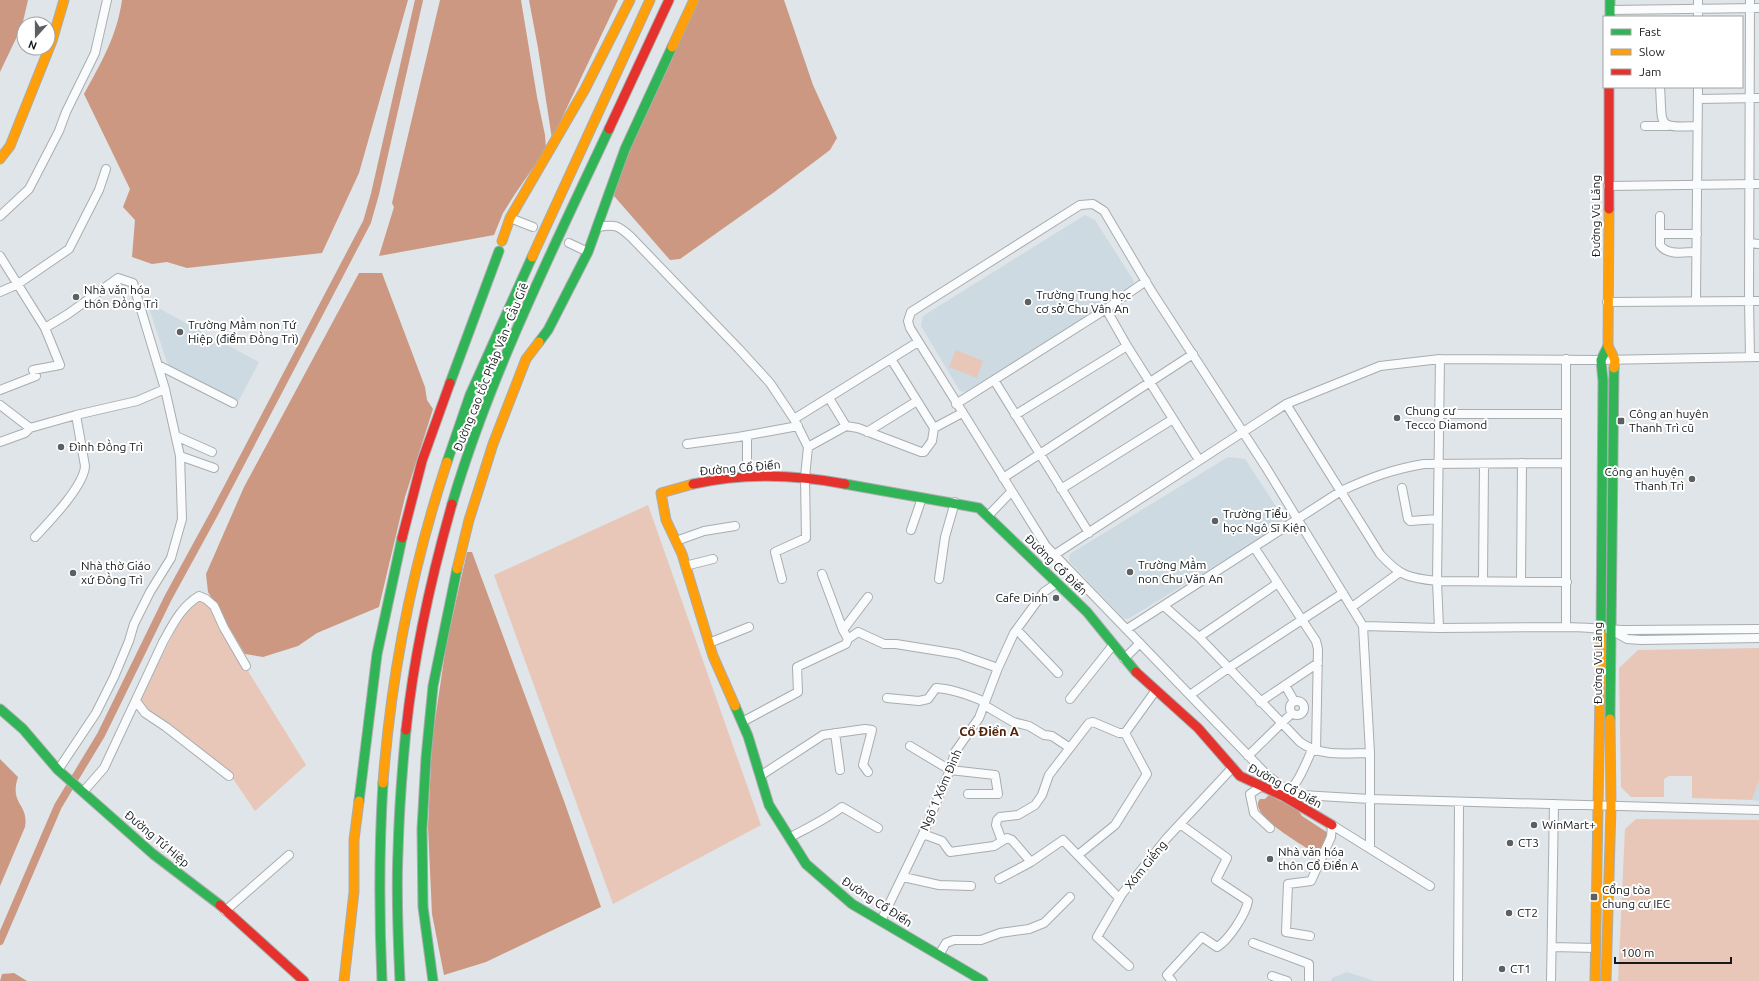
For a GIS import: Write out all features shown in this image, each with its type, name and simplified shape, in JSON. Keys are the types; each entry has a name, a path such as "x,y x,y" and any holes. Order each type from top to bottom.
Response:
{"main road":[{"path":"0,159 10,146 52,41 64,0"},
{"path":"502,242 510,218 549,154 581,96 630,0"},
{"name":"Đường cao tốc Pháp Vân - Cầu Giẽ","path":"382,981 379,947 379,884 385,763 400,648 425,536 445,467 466,407 552,212 650,0"},
{"name":"Đường cao tốc Pháp Vân - Cầu Giẽ","path":"400,981 396,874 402,763 415,664 440,544 461,472 481,415 562,228 669,0"},
{"path":"433,981 423,907 422,829 433,686 449,603 468,520 492,444 526,359 548,330 588,252 625,148 694,0"},
{"path":"1610,0 1610,14"},
{"name":"Đường Vũ Lăng","path":"1595,981 1613,381 1615,360 1608,346 1609,88"},
{"path":"344,981 354,892 354,840 377,654 408,514 422,461 499,251"},
{"name":"Đường Vũ Lăng","path":"1606,981 1611,806 1606,629 1603,381 1601,360 1608,346"},
{"name":"Đường Cổ Điển","path":"983,981 852,904 806,864 769,805 748,736 713,656 685,566 676,541 666,520 661,493 676,487 721,479 772,474 805,477 922,498 955,502 980,508 1087,612 1131,668 1198,728 1240,776 1262,786 1286,794 1332,825"},
{"name":"Đường Tứ Hiệp","path":"0,709 23,729 60,772 153,854 214,900 304,981"}],"street":[{"path":"0,216 29,189 59,131 66,112 95,53 107,0"},
{"path":"1698,0 1698,14"},
{"path":"1610,14 1698,14 1750,4 1759,8"},
{"path":"1750,4 1750,357"},
{"path":"1660,88 1663,121 1667,126"},
{"path":"1696,300 1698,88"},
{"path":"1698,99 1759,98"},
{"path":"1645,126 1698,126"},
{"path":"0,292 18,284 69,249 99,190 106,169"},
{"path":"1608,186 1759,184"},
{"path":"1370,848 1370,799 1370,753 1363,626 1298,519 1146,281 1104,211 1093,204 1080,205 911,312 908,321 910,328 918,342 1046,546 1286,794 1370,799 1759,810"},
{"path":"1660,216 1660,245 1667,251 1696,252"},
{"path":"510,218 533,227"},
{"path":"598,227 610,225 619,226 631,237 770,383 796,423 808,447 805,477 806,538 775,552 782,579"},
{"path":"1660,234 1697,234"},
{"path":"499,251 502,242"},
{"path":"569,243 588,252"},
{"path":"1749,243 1759,244"},
{"path":"0,256 44,328 60,365 33,370 36,376 0,390"},
{"path":"44,328 68,314 118,278 133,283 165,389 180,456 182,519 171,558 150,592 134,624 129,641 114,677 96,713 60,772"},
{"path":"956,404 1106,309 1146,281"},
{"path":"1608,302 1696,300 1759,301"},
{"path":"1106,309 1127,346 1199,460"},
{"path":"687,444 747,436 796,423 829,398 918,342"},
{"path":"1015,414 1127,346"},
{"path":"1003,478 1192,354"},
{"path":"1054,555 1286,404 1380,366 1440,359 1615,360 1759,357"},
{"path":"829,398 846,426 924,452 932,441 934,428 891,359"},
{"path":"1439,628 1437,581 1440,359"},
{"path":"1566,359 1566,627"},
{"path":"158,365 233,403"},
{"path":"994,380 1039,455 1089,532"},
{"path":"0,442 25,433 30,428 76,415 137,401 165,389"},
{"path":"867,432 918,401"},
{"path":"1286,404 1380,554 1393,569 1419,580 1567,582"},
{"path":"0,405 30,428"},
{"path":"934,428 962,413"},
{"path":"1439,414 1566,414"},
{"path":"35,537 66,502 85,473 76,415"},
{"path":"1061,489 1173,419"},
{"path":"808,447 846,426"},
{"path":"176,436 212,452"},
{"path":"747,436 747,477"},
{"path":"180,456 214,468"},
{"path":"1521,582 1522,463"},
{"path":"1127,629 1341,491 1374,476 1401,467 1424,464 1565,463"},
{"path":"1483,581 1484,464"},
{"path":"1402,488 1409,520 1413,522 1438,518"},
{"path":"988,516 1011,492"},
{"path":"911,530 922,498"},
{"path":"939,580 945,537 955,502"},
{"path":"676,541 704,531 735,526"},
{"path":"1254,547 1316,641 1318,663 1318,708 1314,750 1304,769 1286,794"},
{"path":"685,566 713,560"},
{"path":"1352,607 1400,572"},
{"path":"822,574 843,630 848,639"},
{"name":"Ngõ 1 Xóm Đình","path":"881,921 923,834 950,770 955,752 978,718 998,668 1017,630 1044,592 1057,582"},
{"path":"1199,637 1278,583"},
{"path":"1190,695 1302,619 1343,594"},
{"path":"79,789 104,768 172,625 190,602 199,596 206,599 214,606 224,628 246,666"},
{"path":"843,630 868,597"},
{"path":"1164,606 1199,637 1227,669 1300,742 1314,750 1370,753"},
{"path":"1363,626 1439,628 1566,627 1606,629 1755,629 1756,638 1641,640 1627,639 1606,629"},
{"path":"709,643 749,627"},
{"path":"1017,630 1058,673"},
{"path":"742,722 798,692 797,667 846,644 848,639 858,632 884,644 896,644 958,654 998,668"},
{"path":"1124,659 1140,643"},
{"path":"1070,699 1113,646"},
{"path":"1260,702 1318,663"},
{"path":"1285,685 1294,701"},
{"path":"887,698 919,701 928,699 933,690 936,688 948,689 969,695 1013,722 1028,726 1044,735 1052,736 1070,748"},
{"path":"1125,733 1156,690"},
{"path":"136,701 145,713 166,727 229,776"},
{"path":"1292,713 1290,705 1294,701 1301,701 1305,707"},
{"path":"1305,707 1318,708"},
{"path":"1292,713 1297,715 1302,714 1305,707"},
{"path":"1248,756 1292,713"},
{"path":"1031,862 1012,840 1007,838 1002,841 996,825 997,820 1000,817 1018,815 1035,805 1042,795 1049,775 1089,723 1093,722 1119,733 1125,733"},
{"path":"760,776 823,735 865,728 872,730 863,765 868,772"},
{"path":"835,733 840,770"},
{"path":"1078,855 1115,825 1146,774 1125,733"},
{"name":"Ngõ 1 Xóm Đình","path":"910,746 950,770 995,775 998,794 968,794"},
{"name":"Xóm Giếng","path":"1129,966 1097,937 1119,898 1180,824 1233,767"},
{"path":"1262,786 1250,794 1254,813 1270,828"},
{"path":"1458,981 1459,802"},
{"path":"1551,981 1554,804"},
{"path":"789,838 825,819 842,807 878,828"},
{"path":"1172,981 1167,975 1202,936 1217,947 1224,943 1247,908 1248,901 1216,880 1227,858 1180,824"},
{"path":"1310,936 1286,932 1288,884 1311,881 1331,837 1332,825 1430,886"},
{"name":"Ngõ 1 Xóm Đình","path":"923,834 942,841 950,852 994,846 1002,841"},
{"path":"999,879 1031,862 1063,840 1119,898"},
{"path":"226,911 289,855"},
{"path":"903,877 939,885 971,886"},
{"path":"939,955 946,942 980,940 1000,933 1029,929 1044,923 1070,897"},
{"path":"1253,943 1309,964 1308,981"},
{"path":"1552,947 1596,948"},
{"path":"1272,976 1286,981"}],"shaded area":[{"path":"0,0 28,0 24,16 16,16 16,39 0,72"},
{"path":"122,0 408,0 359,173 322,253 187,268 167,262 152,264 132,257 135,220 123,207 130,189 84,94 108,49 120,13"},
{"path":"440,0 521,0 537,97 545,135 546,149 503,213 494,235 379,256 394,207 392,203"},
{"path":"529,0 618,0 552,139 538,48"},
{"path":"699,0 784,0 813,85 837,138 830,150 773,193 680,259 670,260 614,196 618,176"},
{"name":"Trường Trung học cơ sở Chu Vân An","path":"1085,215 1095,220 1134,281 1132,288 966,392 960,391 921,326 923,316"},
{"path":"359,273 382,273 425,387 427,400 433,409 405,497 379,607 317,633 298,646 263,657 245,654 208,592 206,574 244,487"},
{"name":"Trường Mầm non Tứ Hiệp (điểm Đồng Trì)","path":"147,302 259,362 237,404 169,368"},
{"path":"956,350 983,361 977,378 949,367"},
{"path":"1228,457 1245,459 1283,517 1280,526 1128,619 1123,618 1069,561 1070,554"},
{"path":"648,505 761,825 613,904 494,575"},
{"path":"467,552 472,552 564,801 601,907 486,962 444,975 432,914 428,827 432,741 446,646"},
{"path":"199,599 209,608 306,765 255,811 225,767 150,712 139,699 187,608"},
{"path":"1759,648 1759,781 1752,800 1692,798 1692,776 1669,776 1664,779 1664,797 1631,797 1621,787 1619,668 1638,650"},
{"path":"0,759 18,777 16,793 17,799 24,813 25,827 0,886"},
{"path":"1759,781 1759,801 1752,800"},
{"path":"1269,795 1298,810 1302,816 1328,833 1329,837 1320,856 1292,839 1262,814 1258,806 1260,799 1265,799"},
{"path":"1636,819 1759,820 1759,981 1618,981 1625,829"},
{"path":"1347,972 1374,981 1331,981 1332,978"},
{"path":"14,973 27,981 0,981 2,974"}],"waterway":[{"path":"0,941 58,806 101,735 168,598 215,512 367,222 375,194 419,0"}],"traffic: fast":[{"path":"1610,0 1610,16"},
{"path":"539,342 548,330 588,252 625,149 672,47"},
{"path":"452,504 467,456 503,361 544,267 609,129"},
{"path":"450,383 499,251"},
{"path":"447,462 470,395 532,257"},
{"path":"1601,634 1603,381 1601,360 1608,346"},
{"path":"1610,719 1614,368"},
{"path":"845,484 979,508 1087,612 1136,672"},
{"path":"359,801 377,654 402,538"},
{"path":"433,981 423,907 422,829 426,758 433,686 457,569"},
{"path":"735,706 748,736 769,805 806,864 852,904 983,981"},
{"path":"0,709 23,729 58,770 153,854 220,905"},
{"path":"400,981 397,868 406,730"},
{"path":"382,981 380,882 383,783"}],"traffic: slow":[{"path":"0,159 10,146 52,41 64,0"},
{"path":"502,241 510,218 585,89 630,0"},
{"path":"532,257 650,0"},
{"path":"672,47 694,0"},
{"path":"1609,209 1608,346 1615,360 1614,368"},
{"path":"457,569 469,520 493,444 526,359 539,342"},
{"path":"383,783 392,702 405,621 424,540 447,462"},
{"path":"693,484 661,493 666,520 682,554 713,656 735,706"},
{"path":"1595,981 1601,634"},
{"path":"1606,981 1611,806 1610,719"},
{"path":"344,981 354,892 354,840 359,801"}],"traffic: jam":[{"path":"609,129 669,0"},
{"path":"1609,88 1609,209"},
{"path":"402,538 422,461 450,383"},
{"path":"693,484 712,480 769,476 807,478 845,484"},
{"path":"406,730 409,702 424,616 452,504"},
{"path":"1136,672 1198,728 1240,776 1283,796 1332,825"},
{"path":"220,905 304,981"}],"place":[{"name":"Nhà văn hóa thôn Đồng Trì","path":"76,297"},
{"name":"Trường Trung học cơ sở Chu Vân An","path":"1028,302"},
{"name":"Trường Mầm non Tứ Hiệp (điểm Đồng Trì)","path":"180,332"},
{"name":"Chung cư Tecco Diamond","path":"1397,418"},
{"name":"Công an huyên Thanh Trì cũ","path":"1621,421"},
{"name":"Đình Đồng Trì","path":"61,447"},
{"name":"Công an huyện Thanh Trì","path":"1692,479"},
{"name":"Trường Tiểu học Ngô Sĩ Kiện","path":"1215,521"},
{"name":"Trường Mầm non Chu Văn An","path":"1130,572"},
{"name":"Nhà thờ Giáo xứ Đồng Trì","path":"73,573"},
{"name":"Cafe Dinh","path":"1056,598"},
{"name":"WinMart+","path":"1534,825"},
{"name":"CT3","path":"1510,843"},
{"name":"Nhà văn hóa thôn Cổ Điển A","path":"1270,859"},
{"name":"Cổng tòa chung cư IEC","path":"1594,897"},
{"name":"CT2","path":"1509,913"},
{"name":"CT1","path":"1502,969"}],"district":[{"name":"Cổ Điển A","path":"989,731"}]}
